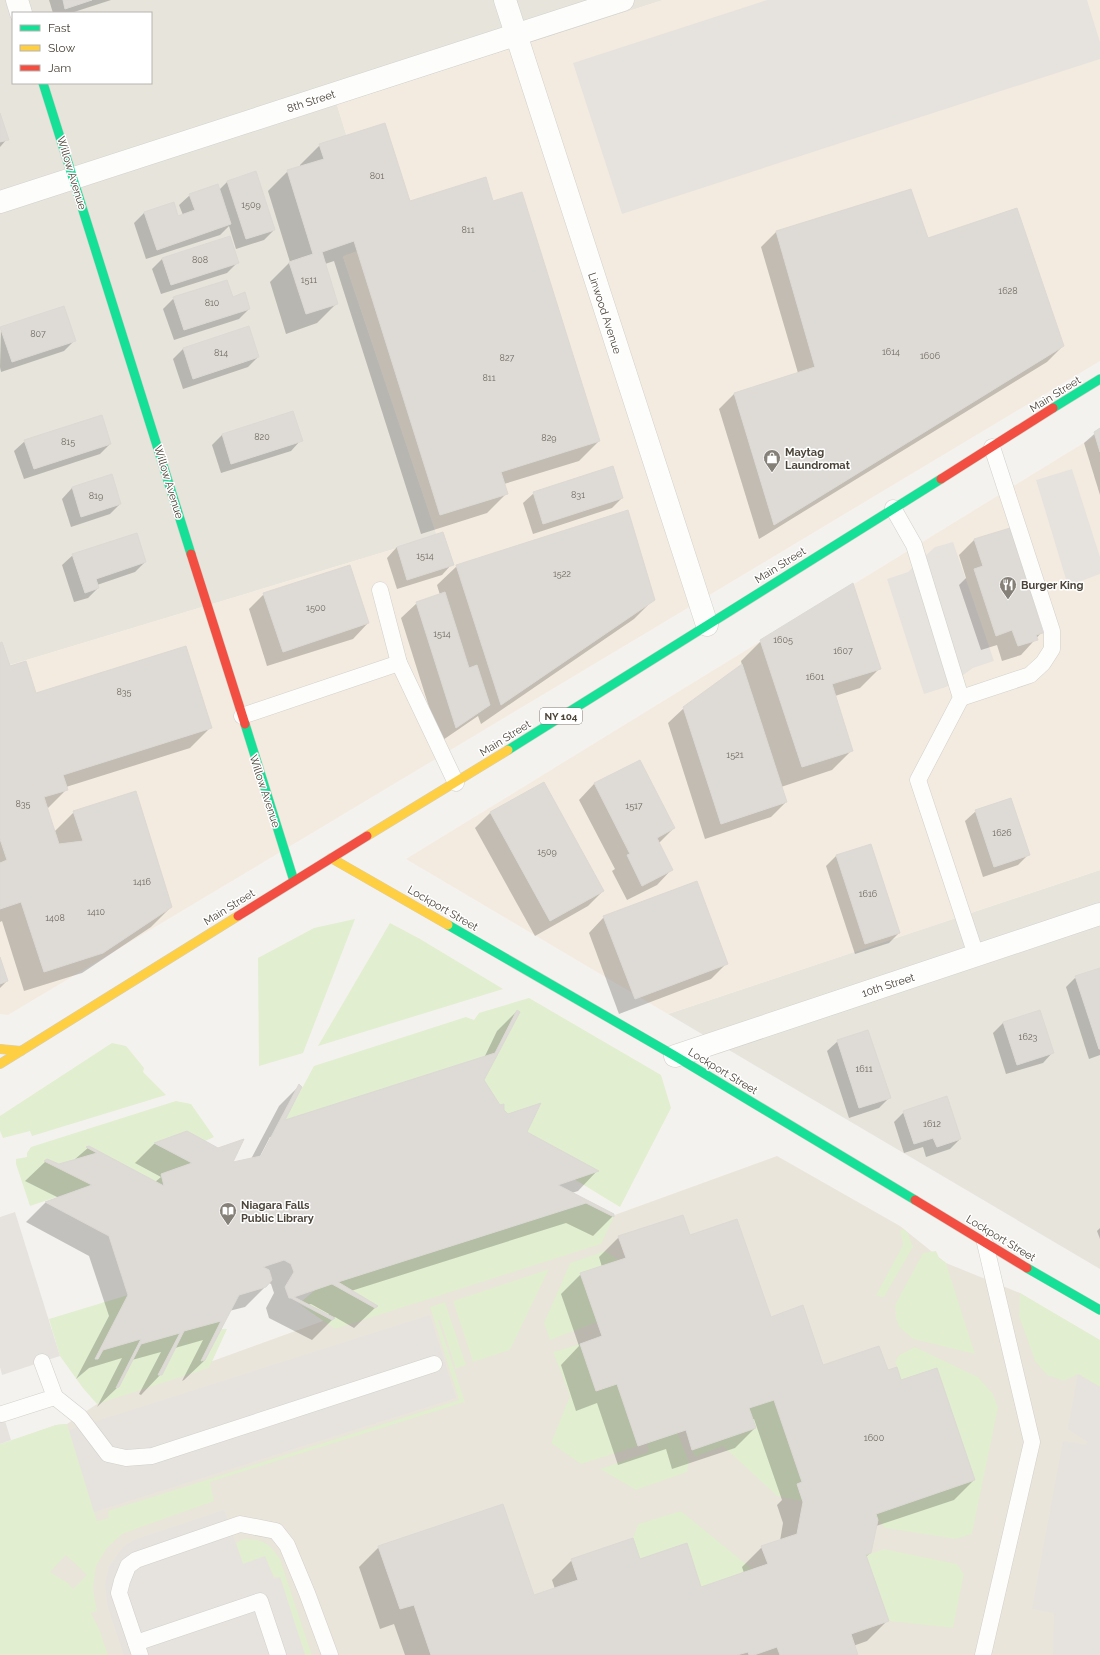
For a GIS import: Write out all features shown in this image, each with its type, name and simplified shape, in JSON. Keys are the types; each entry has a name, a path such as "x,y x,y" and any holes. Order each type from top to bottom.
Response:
{"street":[{"path":"17,0 21,12"},
{"name":"Linwood Avenue","path":"505,0 543,116 566,193 707,625"},
{"name":"8th Street","path":"0,202 623,0"},
{"name":"Willow Avenue","path":"44,84 294,881"},
{"name":"Main Street","path":"0,1064 331,858 456,783 1100,379"},
{"name":"Lockport Street","path":"331,858 675,1056 985,1243 1100,1310"},
{"name":"10th Street","path":"675,1056 1100,914"},
{"path":"0,1049 21,1051"}],"lane":[{"path":"976,955 918,780 961,698 1030,675 1043,663 1052,649 1052,631 992,447"},
{"path":"893,508 914,545 961,698"},
{"path":"380,590 399,663 456,783"},
{"path":"242,716 399,663"},
{"path":"983,1655 1032,1442 985,1243"},
{"path":"42,1362 54,1397 80,1417 108,1454 126,1458 152,1456 434,1364"},
{"path":"2,1414 54,1397"},
{"path":"278,1655 260,1601 138,1649 119,1593 128,1566 136,1560 240,1524 276,1530 287,1545 330,1655"}],"shaded area":[{"path":"0,0 663,0 337,105 380,244 343,257 437,536 0,668"},
{"path":"663,0 1100,0 1100,361 8,1015 0,1014 0,668 437,536 343,256 380,243 337,105"},
{"path":"767,0 1087,0 1100,42 1100,59 622,214 573,63"},
{"path":"1100,433 1100,870 668,1014 406,859"},
{"path":"1072,469 1100,557 1100,574 1068,586 1036,480"},
{"path":"953,542 994,661 973,668 946,687 924,694 887,579 908,572 935,547"},
{"path":"1100,870 1100,1269 668,1014"},
{"path":"777,1156 900,1226 946,1263 1020,1293 1100,1342 1100,1655 0,1655 0,1445 56,1425 67,1424 100,1402"},
{"path":"15,1212 60,1356 2,1375 0,1367 0,1217"},
{"path":"430,1315 456,1398 94,1512 69,1430"},
{"path":"1078,1374 1100,1387 1100,1655 1053,1655 1054,1613 1032,1609 1063,1441 1086,1445 1088,1442 1068,1429"},
{"path":"0,1405 11,1440 0,1444"},
{"path":"224,1510 243,1564 265,1556 274,1579 280,1577 305,1655 124,1655 108,1607 105,1585 109,1567 123,1547 134,1540"}],"green space":[{"path":"355,919 303,1053 259,1066 258,958 314,928"},
{"path":"390,923 420,939 503,989 318,1046"},
{"path":"529,998 661,1075 671,1108 620,1207 574,1179 598,1171 527,1132 541,1104 508,1114 504,1110 504,1105 500,1105 484,1080 519,1012 517,1010 495,1053 285,1120 314,1066 466,1017 474,1020 479,1013"},
{"path":"112,1043 126,1046 144,1068 143,1072 166,1095 32,1136 30,1131 3,1138 0,1131 0,1116"},
{"path":"176,1101 191,1104 214,1137 205,1141 187,1131 154,1143 192,1163 162,1174 164,1186 89,1146 87,1147 97,1153 59,1164 47,1159 45,1161 92,1185 30,1206 16,1164 16,1159 27,1157 27,1153 31,1147"},
{"path":"586,1203 614,1217 601,1244 335,1329 299,1304 332,1320 335,1318 302,1301 315,1290 332,1284 375,1308 378,1306 338,1282"},
{"path":"903,1229 908,1233 913,1247 884,1297 880,1297 876,1295 903,1245 900,1230"},
{"path":"605,1251 619,1260 580,1273 597,1322 550,1340 544,1323 570,1263"},
{"path":"936,1251 939,1258 946,1263 975,1354 913,1339 899,1327 896,1318 895,1305 923,1253"},
{"path":"549,1269 510,1350 473,1362 453,1301"},
{"path":"1020,1293 1100,1340 1100,1387 1078,1374 1064,1381 1047,1375 1035,1361 1019,1316"},
{"path":"128,1295 95,1359 98,1359 103,1350 141,1339 116,1388 119,1387 141,1344 180,1333 159,1374 162,1375 184,1331 221,1321 202,1361 205,1360 221,1329 227,1329 209,1368 97,1404 83,1388 60,1356 49,1319"},
{"path":"445,1302 466,1365 456,1369 440,1320 438,1320 465,1402 210,1482 214,1501 122,1534 107,1548 96,1566 93,1589 97,1611 91,1613 100,1631 108,1655 0,1655 0,1444 56,1425 67,1424 97,1521 109,1518 108,1511 459,1400 430,1307","holes":["66,1555 87,1575 73,1589 68,1583 50,1572"]},
{"path":"580,1344 596,1391 617,1384 638,1446 581,1464 551,1443 570,1396 553,1352"},
{"path":"915,1347 978,1377 993,1394 998,1408 972,1534 956,1539 885,1528 878,1520 876,1514 975,1480 937,1368 901,1380 895,1362 899,1355"},
{"path":"774,1400 802,1482 797,1484 802,1501 777,1496 723,1446 695,1457 692,1450 756,1428 749,1408"},
{"path":"677,1432 689,1462 687,1472 636,1490 600,1469 649,1452 647,1443"},
{"path":"681,1511 752,1569 701,1587 686,1543 640,1559 633,1538 638,1524"},
{"path":"243,1539 256,1540 268,1545 280,1559 312,1655 305,1655 280,1577 274,1577 265,1557 243,1564 236,1543"},
{"path":"884,1549 957,1564 964,1574 953,1628 889,1621 866,1555"}],"building":[{"path":"63,0 92,0 65,9"},
{"path":"0,113 9,140 0,142"},
{"path":"385,123 410,201 486,177 493,201 522,192 600,441 501,472 508,494 440,515 354,241 322,252 338,304 306,314 289,262 313,254 287,170 324,159 319,144"},
{"path":"256,171 275,230 246,239 227,181"},
{"path":"218,184 231,224 157,250 144,212 174,202 178,216 195,210 189,194"},
{"path":"911,189 928,238 1017,208 1064,346 774,525 734,393 815,367 776,231"},
{"path":"230,236 239,263 171,285 162,258"},
{"path":"227,280 233,297 245,292 250,309 184,330 173,297"},
{"path":"64,306 76,341 12,362 0,327"},
{"path":"249,326 259,357 193,379 183,348"},
{"path":"293,411 303,441 231,464 222,434"},
{"path":"102,415 111,444 34,469 24,440"},
{"path":"1100,428 1100,452 1094,432"},
{"path":"613,466 623,498 543,524 533,492"},
{"path":"112,474 121,504 81,517 72,487"},
{"path":"628,510 655,600 501,705 456,565"},
{"name":"Burger King","path":"1010,528 1043,633 1036,635 1038,640 1018,646 1012,630 996,636 974,569 983,566 974,539"},
{"path":"443,532 454,565 407,580 397,547"},
{"path":"137,533 146,562 96,579 99,588 85,593 72,554"},
{"path":"350,565 369,623 283,652 263,593"},
{"path":"853,583 881,669 832,684 853,751 802,767 760,640"},
{"path":"445,592 469,668 477,665 490,705 456,728 416,602"},
{"path":"2,642 10,666 26,661 36,693 186,646 212,728 63,775 68,790 44,797 59,844 83,841 73,811 136,791 172,907 103,953 44,972 21,902 0,909 0,863 7,860 0,839 0,643"},
{"path":"742,664 787,802 721,824 683,707"},
{"path":"640,760 675,828 657,838 673,870 642,886 627,855 630,854 594,783"},
{"path":"544,782 604,891 550,921 490,812"},
{"path":"1011,798 1030,855 994,867 975,810"},
{"path":"871,844 900,933 865,944 836,855"},
{"path":"697,881 728,964 635,999 603,916"},
{"path":"0,957 8,981 0,984"},
{"path":"1100,968 1100,1049 1099,1049 1075,976"},
{"path":"517,1010 520,1012 484,1080 500,1105 504,1104 504,1110 508,1114 541,1103 527,1132 599,1171 558,1185 614,1214 614,1217 586,1203 338,1282 378,1306 375,1308 332,1284 294,1297 335,1318 332,1320 289,1298 285,1287 294,1272 291,1264 284,1260 263,1267 269,1270 272,1280 266,1287 239,1295 205,1360 201,1361 221,1321 184,1331 162,1375 158,1375 180,1333 141,1344 119,1387 116,1388 141,1339 103,1350 98,1359 95,1359 128,1295 109,1236 45,1202 92,1185 44,1161 47,1159 59,1164 97,1153 86,1147 89,1146 164,1186 161,1174 192,1163 154,1143 187,1131 218,1148 244,1139 233,1162 261,1156 299,1084 302,1087 285,1120 495,1053"},
{"path":"1040,1010 1054,1053 1017,1065 1003,1022"},
{"path":"868,1030 891,1098 859,1108 837,1040"},
{"path":"947,1096 961,1139 937,1147 933,1138 914,1144 903,1111"},
{"path":"683,1215 690,1235 737,1219 771,1317 803,1305 823,1365 879,1346 888,1370 897,1367 901,1380 937,1368 975,1480 876,1514 878,1520 871,1553 866,1555 889,1621 851,1634 858,1655 780,1655 777,1647 754,1655 749,1655 748,1652 737,1655 431,1655 414,1605 400,1609 378,1546 503,1504 534,1595 578,1580 571,1559 633,1538 640,1559 687,1543 701,1587 768,1564 761,1546 797,1534 803,1502 797,1484 802,1482 774,1400 749,1408 756,1428 692,1450 686,1430 638,1446 617,1384 596,1391 580,1344 602,1336 580,1273 626,1258 618,1236"}],"traffic: fast":[{"path":"43,84 191,554"},
{"path":"1053,408 1100,379"},
{"path":"508,750 941,479"},
{"path":"245,724 294,881"},
{"path":"448,925 675,1056 915,1200"},
{"path":"1027,1268 1100,1310"}],"traffic: slow":[{"path":"367,836 508,750"},
{"path":"331,858 448,925"},
{"path":"0,1049 21,1051 238,916"},
{"path":"0,1064 21,1051"}],"traffic: jam":[{"path":"941,479 1053,408"},
{"path":"191,554 245,724"},
{"path":"238,916 367,836"},
{"path":"915,1200 1027,1268"}],"place":[{"name":"Maytag Laundromat","path":"772,473"},
{"name":"Burger King","path":"1008,600"},
{"name":"Niagara Falls Public Library","path":"228,1226"}]}
